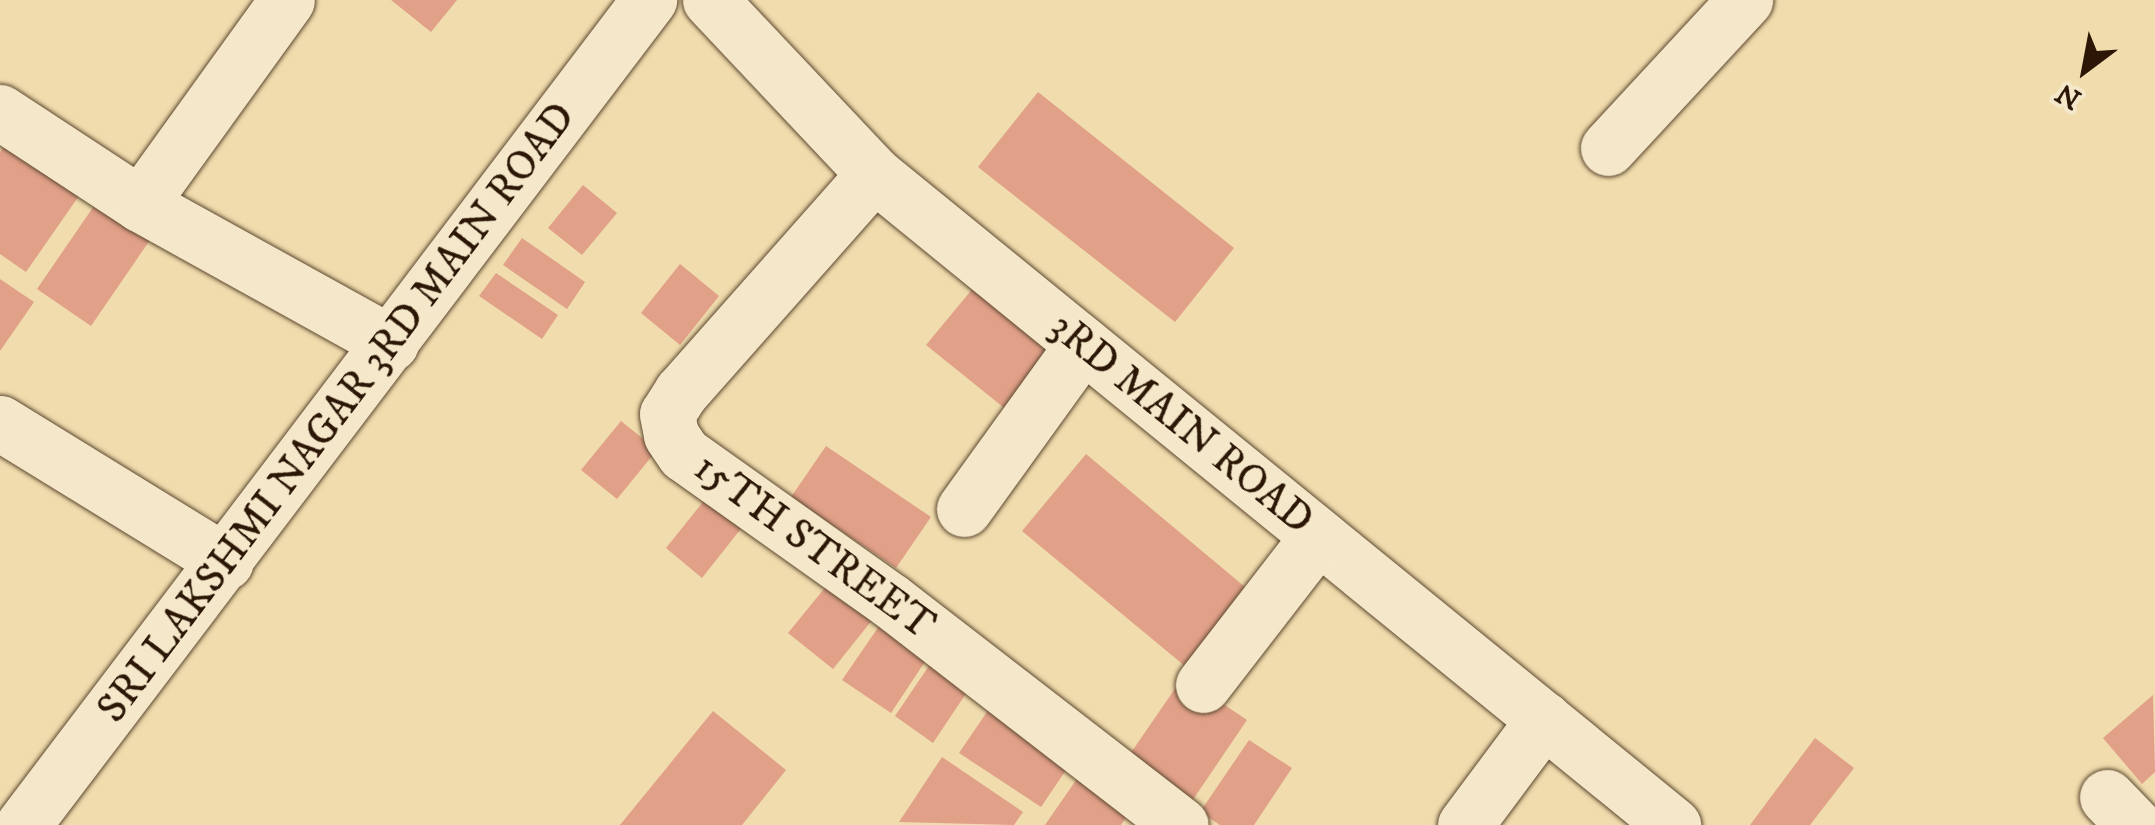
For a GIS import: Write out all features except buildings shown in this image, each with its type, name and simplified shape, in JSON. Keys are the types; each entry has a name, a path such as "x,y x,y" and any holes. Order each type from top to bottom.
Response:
{"street":[{"path":"140,204 287,0"},
{"name":"SRI LAKSHMI NAGAR 3RD MAIN ROAD","path":"23,825 650,0"},
{"name":"3RD MAIN ROAD","path":"710,0 874,174 1673,825"},
{"path":"1608,148 1745,0"},
{"path":"0,112 140,204 391,343"},
{"name":"15TH STREET","path":"874,174 681,392 667,414 671,435 684,454 891,601 1181,825"},
{"path":"964,509 1083,344"},
{"path":"0,422 226,562"},
{"path":"1203,685 1318,536"},
{"path":"1465,825 1544,719"}]}
